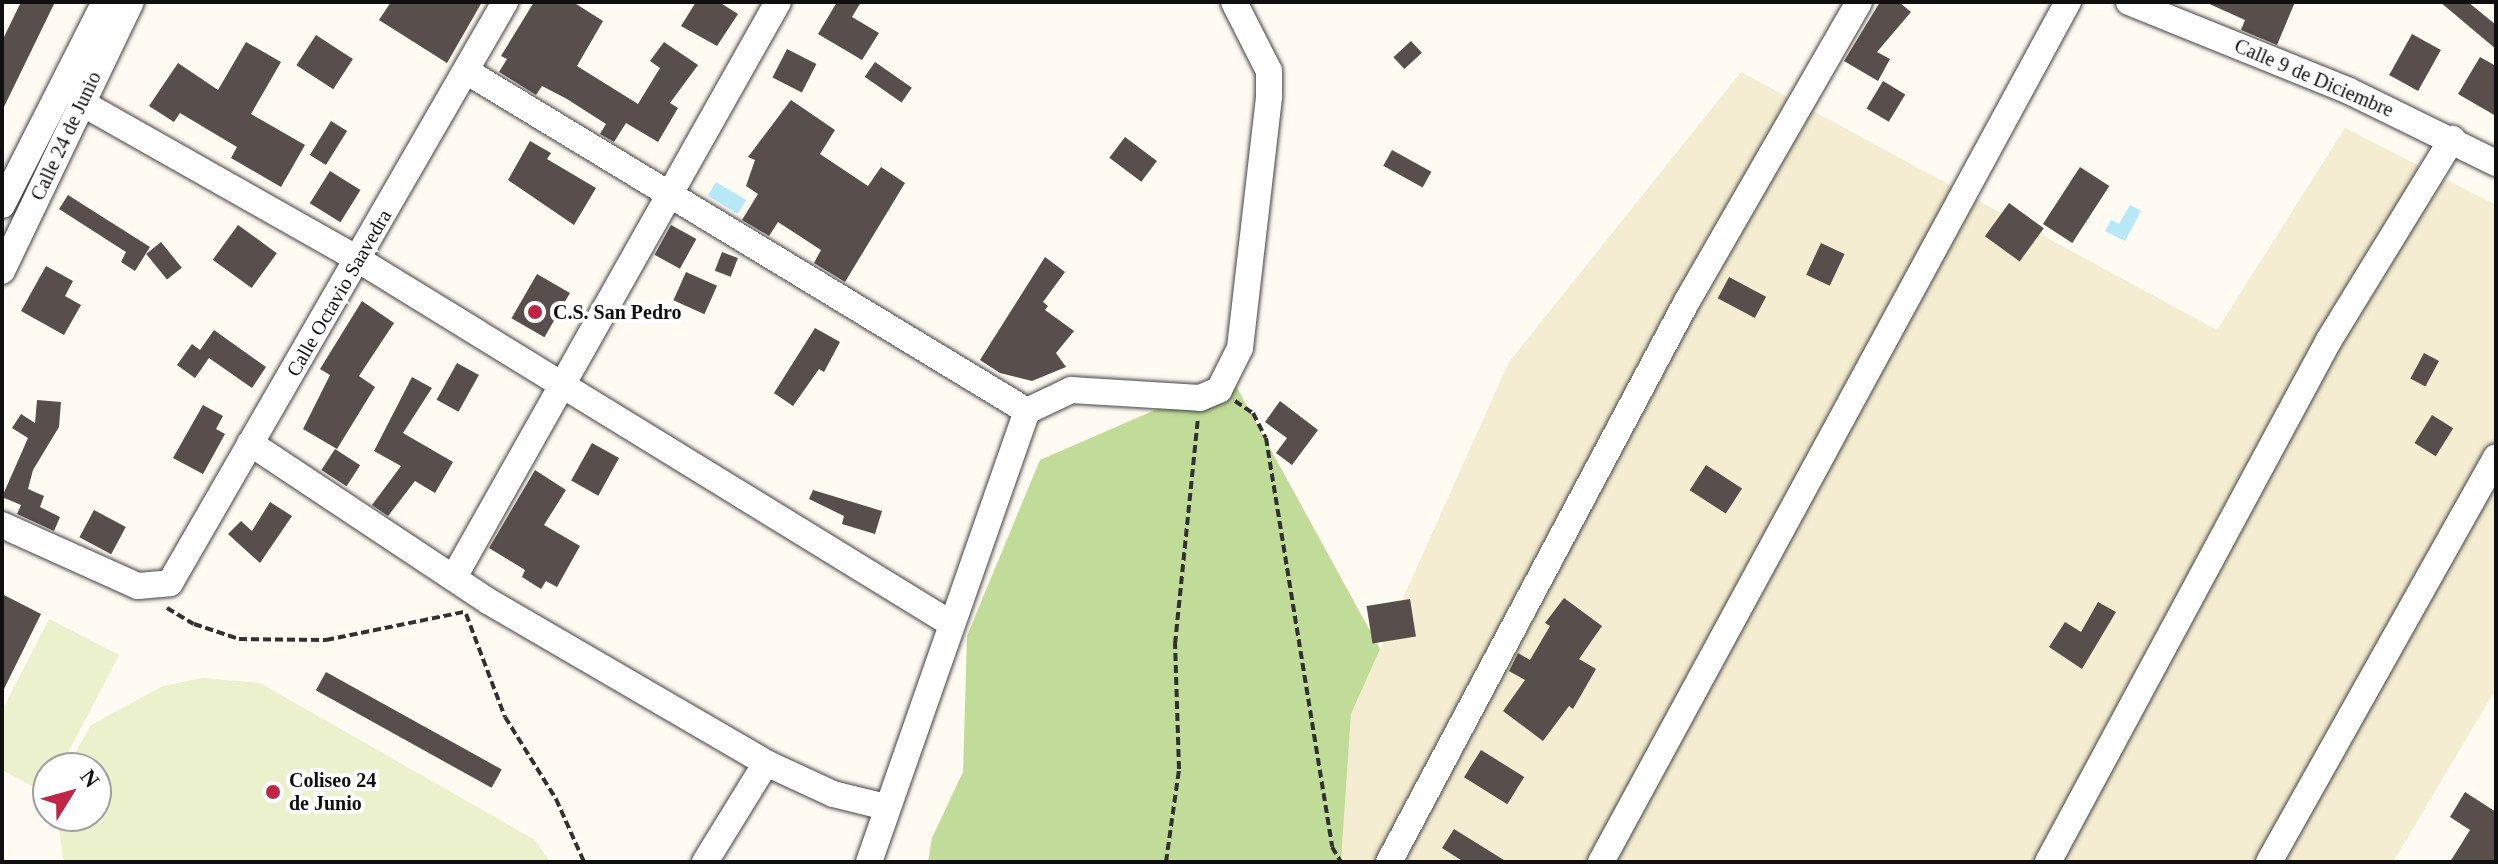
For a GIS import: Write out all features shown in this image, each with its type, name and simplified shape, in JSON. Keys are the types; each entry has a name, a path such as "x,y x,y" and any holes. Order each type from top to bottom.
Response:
{"street":[{"name":"Calle 24 de Junio","path":"2,205 105,2"},
{"name":"Calle 24 de Junio","path":"2,271 131,2"},
{"name":"Calle Octavio Saavedra","path":"138,586 170,583 505,2"},
{"path":"454,577 778,2"},
{"path":"869,862 886,807 911,748 950,623 1027,411 1071,390 1210,394 1240,348 1269,96 1269,71 1234,2"},
{"path":"1389,862 1686,303 1859,2"},
{"path":"1601,862 2068,2"},
{"name":"Calle 9 de Diciembre","path":"2129,2 2452,139 2496,163"},
{"path":"466,71 1027,411"},
{"path":"82,103 359,260 950,623"},
{"path":"2048,862 2329,340 2452,139"},
{"path":"250,443 454,577 477,606 766,763 833,794 886,807"},
{"path":"2269,862 2496,457"},
{"path":"2,525 138,586"},
{"path":"705,862 766,763"}],"path":[{"path":"1166,862 1179,769 1175,644 1210,394 1253,413 1266,438 1332,847 1341,862"},
{"path":"454,577 477,606 505,717 556,799 584,862"},
{"path":"138,586 194,624 239,639 326,640 416,626 477,606"}],"shaded area":[{"path":"1741,72 2217,330 2345,128 2496,205 2496,689 2393,862 1341,862 1351,714 1509,362"}],"green space":[{"path":"1231,377 1380,649 1351,714 1341,862 928,862 932,838 963,772 967,636 1040,460"},
{"path":"49,619 119,655 68,752 32,752 32,786 2,770 2,711"},
{"name":"Coliseo 24 de Junio","path":"203,678 260,683 535,840 550,862 64,862 59,832 112,832 112,752 76,752 91,725 163,686"}],"water":[{"path":"716,182 746,200 738,214 708,196"},
{"path":"2130,205 2141,211 2125,241 2105,231 2111,220 2119,224"}],"building":[{"path":"21,2 55,2 2,111 2,41"},
{"path":"391,2 482,2 447,63 379,20"},
{"path":"534,2 573,2 603,21 577,66 638,104 660,68 650,61 664,42 698,65 670,103 678,108 658,142 626,123 614,142 600,134 606,124 567,99 542,86 536,95 499,72 507,59 501,56"},
{"path":"696,2 719,2 738,14 717,46 681,26"},
{"path":"837,2 861,2 852,17 879,33 862,60 818,34"},
{"path":"1880,2 1899,2 1911,12 1877,52 1890,59 1878,81 1844,61"},
{"path":"2205,2 2295,2 2277,45 2241,30 2245,20"},
{"path":"2440,2 2468,2 2496,25 2496,49"},
{"path":"2412,34 2441,50 2418,91 2389,75"},
{"path":"316,35 353,59 333,89 296,65"},
{"path":"1411,41 1422,53 1404,69 1393,57"},
{"path":"246,42 281,62 251,114 305,145 281,187 231,158 237,147 180,113 174,122 149,106 178,63 218,90"},
{"path":"787,49 816,64 802,92 772,78"},
{"path":"2480,57 2496,66 2496,116 2458,94"},
{"path":"875,62 912,88 902,103 865,77"},
{"path":"1883,81 1905,94 1889,122 1867,108"},
{"path":"791,100 835,130 820,154 868,186 881,167 905,183 845,282 814,263 821,250 778,222 769,236 742,220 758,194 746,186 755,160 748,157"},
{"path":"331,121 347,131 326,165 310,155"},
{"path":"1125,137 1157,161 1141,182 1109,158"},
{"path":"530,141 551,153 547,159 596,188 574,225 508,180"},
{"path":"1392,150 1431,172 1423,188 1383,166"},
{"path":"2080,167 2109,186 2072,243 2043,224"},
{"path":"330,171 361,190 340,222 310,203"},
{"path":"68,195 150,247 135,271 121,262 126,252 59,209"},
{"path":"2009,203 2044,228 2020,261 1985,236"},
{"path":"238,225 277,253 252,288 213,260"},
{"path":"671,225 696,239 680,269 655,255"},
{"path":"161,242 182,268 167,280 146,254"},
{"path":"1821,243 1845,254 1830,286 1806,275"},
{"path":"722,252 738,258 731,277 715,271"},
{"path":"1045,257 1065,272 1043,302 1048,306 1045,310 1074,331 1056,353 1066,367 1032,381 1000,373 980,360"},
{"path":"46,266 73,281 65,296 81,305 64,335 21,311"},
{"path":"686,272 717,286 704,314 673,300"},
{"path":"537,274 570,293 544,337 512,318"},
{"path":"1729,277 1766,297 1755,318 1718,298"},
{"path":"362,301 394,323 359,376 375,387 337,449 303,429 330,375 320,369"},
{"path":"815,328 840,342 824,372 819,369 793,406 774,393"},
{"path":"214,330 266,367 252,388 209,358 195,378 177,365 192,344 200,350"},
{"path":"2424,353 2439,361 2425,387 2410,379"},
{"path":"457,363 479,375 459,412 437,400"},
{"path":"412,377 432,388 403,433 453,462 435,493 415,481 388,516 372,505 401,466 374,451"},
{"path":"37,400 61,402 59,427 33,470 28,489 44,496 40,507 60,517 54,531 17,514 21,505 2,497 28,438 12,428 21,414 35,423"},
{"path":"1280,401 1318,430 1292,465 1276,453 1287,438 1265,422"},
{"path":"203,405 223,416 216,429 225,434 203,474 173,458"},
{"path":"2432,415 2453,428 2436,456 2415,443"},
{"path":"592,443 619,458 598,496 571,481"},
{"path":"335,449 360,465 347,486 321,470"},
{"path":"1706,465 1742,488 1726,514 1690,490"},
{"path":"535,470 566,490 544,525 580,546 557,587 546,581 541,589 522,577 525,570 489,548"},
{"path":"813,490 882,511 875,534 842,524 844,516 809,499"},
{"path":"270,502 292,516 260,563 228,534 241,521 252,531"},
{"path":"94,510 126,527 111,554 79,537"},
{"path":"2,594 41,614 2,693"},
{"path":"1564,598 1602,626 1579,659 1596,669 1573,709 1569,706 1543,741 1503,711 1525,680 1509,671 1518,653 1530,660 1550,626 1545,623"},
{"path":"1410,599 1416,637 1372,643 1367,606"},
{"path":"2098,602 2116,612 2082,669 2049,647 2065,622 2081,632"},
{"path":"326,672 502,769 492,788 316,690"},
{"path":"1481,750 1524,777 1507,804 1464,777"},
{"path":"2465,792 2496,812 2496,862 2450,862 2470,830 2450,817"},
{"path":"1454,829 1507,862 1464,862 1442,848"}],"place":[{"name":"C.S. San Pedro","path":"535,312"},
{"name":"Coliseo 24 de Junio","path":"273,792"}]}
